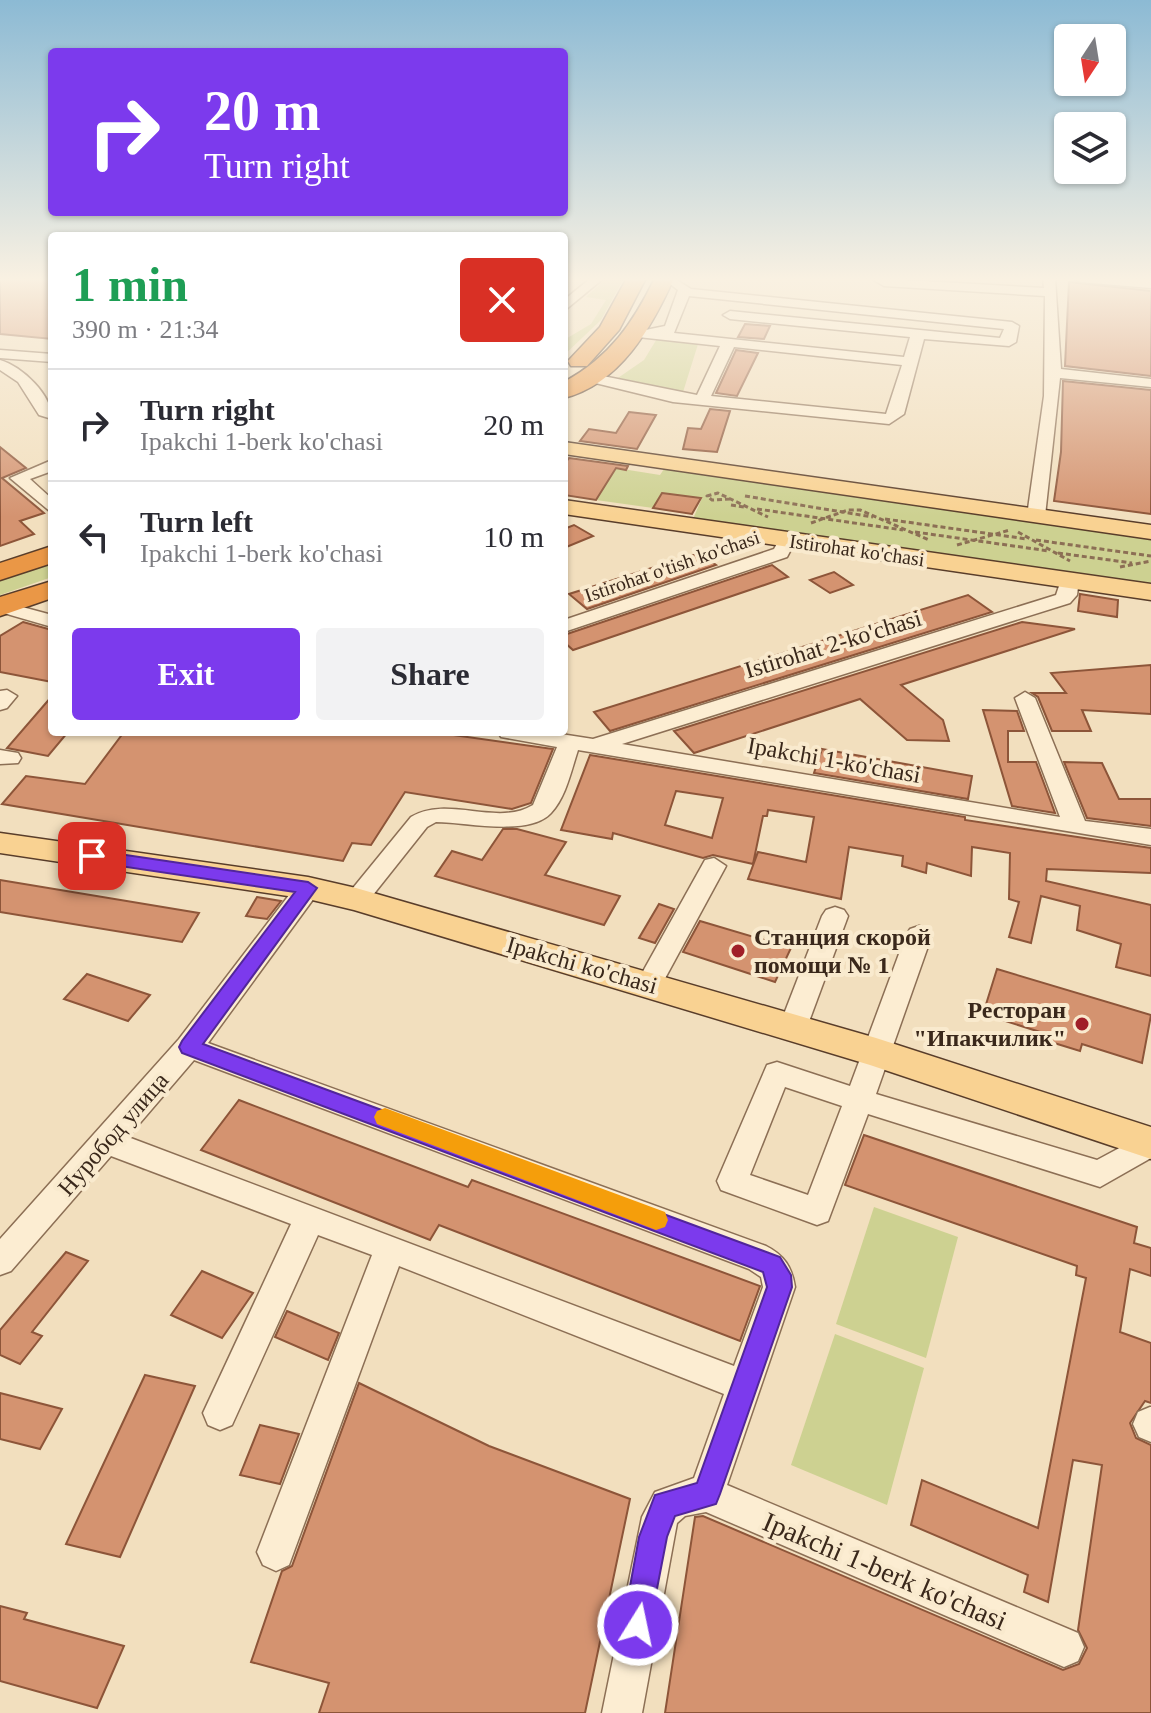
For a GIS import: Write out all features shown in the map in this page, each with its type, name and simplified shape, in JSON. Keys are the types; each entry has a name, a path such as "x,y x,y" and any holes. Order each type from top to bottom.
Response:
{"highway":[{"path":"568,389 615,358"},
{"path":"0,572 48,555"},
{"path":"1,607 48,590"}],"main road":[{"path":"568,449 1151,532"},
{"name":"Istirohat ko'chasi","path":"568,507 788,528 1072,572 1151,592"},
{"name":"Ipakchi ko'chasi","path":"0,843 303,894 356,899 876,1052 1151,1143"}],"street":[{"path":"703,398 717,358"},
{"path":"872,358 910,362"},
{"path":"588,377 673,397 889,419 896,414 911,358"},
{"path":"1036,516 1052,358"},
{"path":"0,364 24,379 44,412 48,413"},
{"path":"1052,373 1151,383"},
{"path":"48,467 18,478 48,504"},
{"name":"Istirohat o'tish ko'chasi","path":"568,625 781,553 788,528"},
{"name":"Istirohat 2-ko'chasi","path":"597,745 1063,599 1068,595 1072,572"},
{"path":"1,607 48,620"},
{"path":"1025,698 1076,827"},
{"name":"Ipakchi 1-ko'chasi","path":"536,736 1151,837"},
{"path":"356,899 419,822 431,815 517,818 533,816 543,809 570,741"},
{"path":"649,984 666,960 714,866"},
{"name":"Нуробод улица","path":"0,1261 189,1047 303,894"},
{"path":"793,1027 835,916"},
{"path":"919,935 859,1100 817,1212 732,1181 777,1073 859,1100 1100,1174 1151,1143"},
{"path":"189,1047 772,1265 779,1275 779,1287 706,1494 665,1505 660,1517 622,1713"},
{"path":"106,1141 744,1386"},
{"path":"220,1413 310,1218"},
{"path":"276,1552 390,1248"},
{"name":"Ipakchi 1-berk ko'chasi","path":"706,1494 1064,1647"}],"path":[{"path":"730,499 712,500 707,496 718,493 749,508 788,528 860,510 932,541"},
{"path":"745,496 843,512"},
{"path":"770,511 773,501"},
{"path":"731,505 1138,564"},
{"path":"879,518 993,534"},
{"path":"951,547 1009,530 1054,552 1072,572"},
{"path":"1032,540 1151,561"},
{"path":"1113,568 1151,561"}],"green space":[{"path":"694,358 683,392 615,380 644,360"},
{"path":"616,468 660,475 664,469 1151,537 1151,585 693,519 702,498 662,493 653,508 596,500"},
{"path":"48,563 48,578 0,595 0,580"},
{"path":"874,1207 958,1237 926,1358 836,1324"},
{"path":"835,1334 924,1368 887,1505 791,1465"}],"building":[{"path":"732,358 756,358 737,396 716,393"},
{"path":"1065,358 1151,358 1151,376 1065,366"},
{"path":"1063,381 1151,390 1151,514 1054,501 1061,452"},
{"path":"710,409 730,411 717,452 683,449 688,428 701,429"},
{"path":"629,412 656,415 637,449 580,441 589,429 616,433"},
{"path":"0,447 26,468 2,478 44,513 20,521 34,534 0,546"},
{"path":"568,459 628,466 626,470 616,468 596,500 568,496"},
{"path":"662,493 701,498 692,514 653,508"},
{"path":"574,525 593,536 568,546 568,527"},
{"path":"699,553 716,565 587,609 569,594"},
{"path":"772,565 788,577 573,650 568,646 568,634"},
{"path":"834,572 853,585 830,593 810,580"},
{"path":"1080,594 1118,600 1117,617 1078,611"},
{"path":"968,595 992,612 610,731 594,712"},
{"path":"23,622 48,629 48,681 0,672 0,636"},
{"path":"1022,622 1075,629 901,685 943,720 949,741 907,740 860,699 694,753 674,731"},
{"path":"1151,665 1151,714 1082,710 1091,731 1052,731 1038,697 1032,693 1066,693 1051,673"},
{"path":"48,701 48,736 65,736 48,756 7,748"},
{"path":"983,710 1017,711 1024,731 1008,731 1008,762 1036,762 1055,813 1012,806"},
{"path":"121,736 460,736 553,749 531,803 512,809 405,792 371,845 352,843 343,861 2,804 26,776 85,784"},
{"path":"822,749 972,776 968,799 814,773"},
{"path":"590,755 965,817 965,820 1151,848 1151,873 1047,869 1046,881 1151,905 1151,976 1116,967 1121,944 1077,930 1080,906 1041,896 1031,943 1009,937 1019,902 1009,899 1010,853 972,847 971,876 927,863 926,873 902,866 903,856 849,847 841,899 748,879 758,852 806,862 814,817 768,810 767,816 763,816 753,864 713,855 703,858 613,833 612,839 561,830","holes":["676,791 723,798 712,838 665,825"]},
{"path":"1064,762 1102,763 1119,799 1151,799 1151,826 1087,818"},
{"path":"503,829 517,829 566,842 545,875 620,896 604,925 435,876 452,851 482,860"},
{"path":"0,880 199,913 182,942 0,912"},
{"path":"257,897 281,901 267,919 246,916"},
{"path":"659,904 674,909 655,943 639,938"},
{"name":"Станция скорой помощи № 1","path":"700,921 791,948 775,982 683,952"},
{"name":"Ресторан \"Ипакчилик\"","path":"997,969 1151,1015 1142,1063 1082,1044 1080,1051 1038,1038 1040,1032 983,1014"},
{"path":"87,974 150,995 128,1021 64,999"},
{"path":"239,1100 468,1187 472,1180 760,1286 740,1341 439,1225 430,1240 201,1150"},
{"path":"864,1135 1137,1227 1134,1243 1151,1248 1151,1276 1130,1269 1120,1332 1151,1343 1151,1403 1145,1401 1130,1423 1136,1438 1151,1445 1151,1713 665,1713 695,1517 703,1516 1063,1670 1079,1664 1087,1648 1078,1630 1102,1465 1073,1460 1048,1602 1024,1592 1028,1575 911,1525 922,1480 1038,1528 1086,1278 1076,1275 1077,1266 845,1185"},
{"path":"66,1252 88,1261 32,1332 42,1336 20,1364 0,1355 0,1330"},
{"path":"202,1271 253,1293 222,1338 171,1315"},
{"path":"287,1311 339,1333 328,1360 275,1337"},
{"path":"145,1375 195,1386 120,1557 66,1544"},
{"path":"359,1383 489,1446 630,1499 585,1713 319,1713 329,1683 251,1662 282,1571 292,1566"},
{"path":"0,1393 62,1409 40,1449 0,1439"},
{"path":"260,1425 299,1434 280,1484 240,1475"},
{"path":"0,1606 27,1613 24,1619 124,1646 97,1708 0,1681"}],"slow traffic":[{"path":"385,1117 656,1220"}],"place":[{"name":"Станция скорой помощи № 1","path":"738,951"},
{"name":"Ресторан \"Ипакчилик\"","path":"1082,1024"}],"route":[{"path":"92,856 308,888 189,1047 285,1080 772,1265 779,1275 779,1287 706,1494 679,1498 665,1505 653,1537 638,1625"}]}
